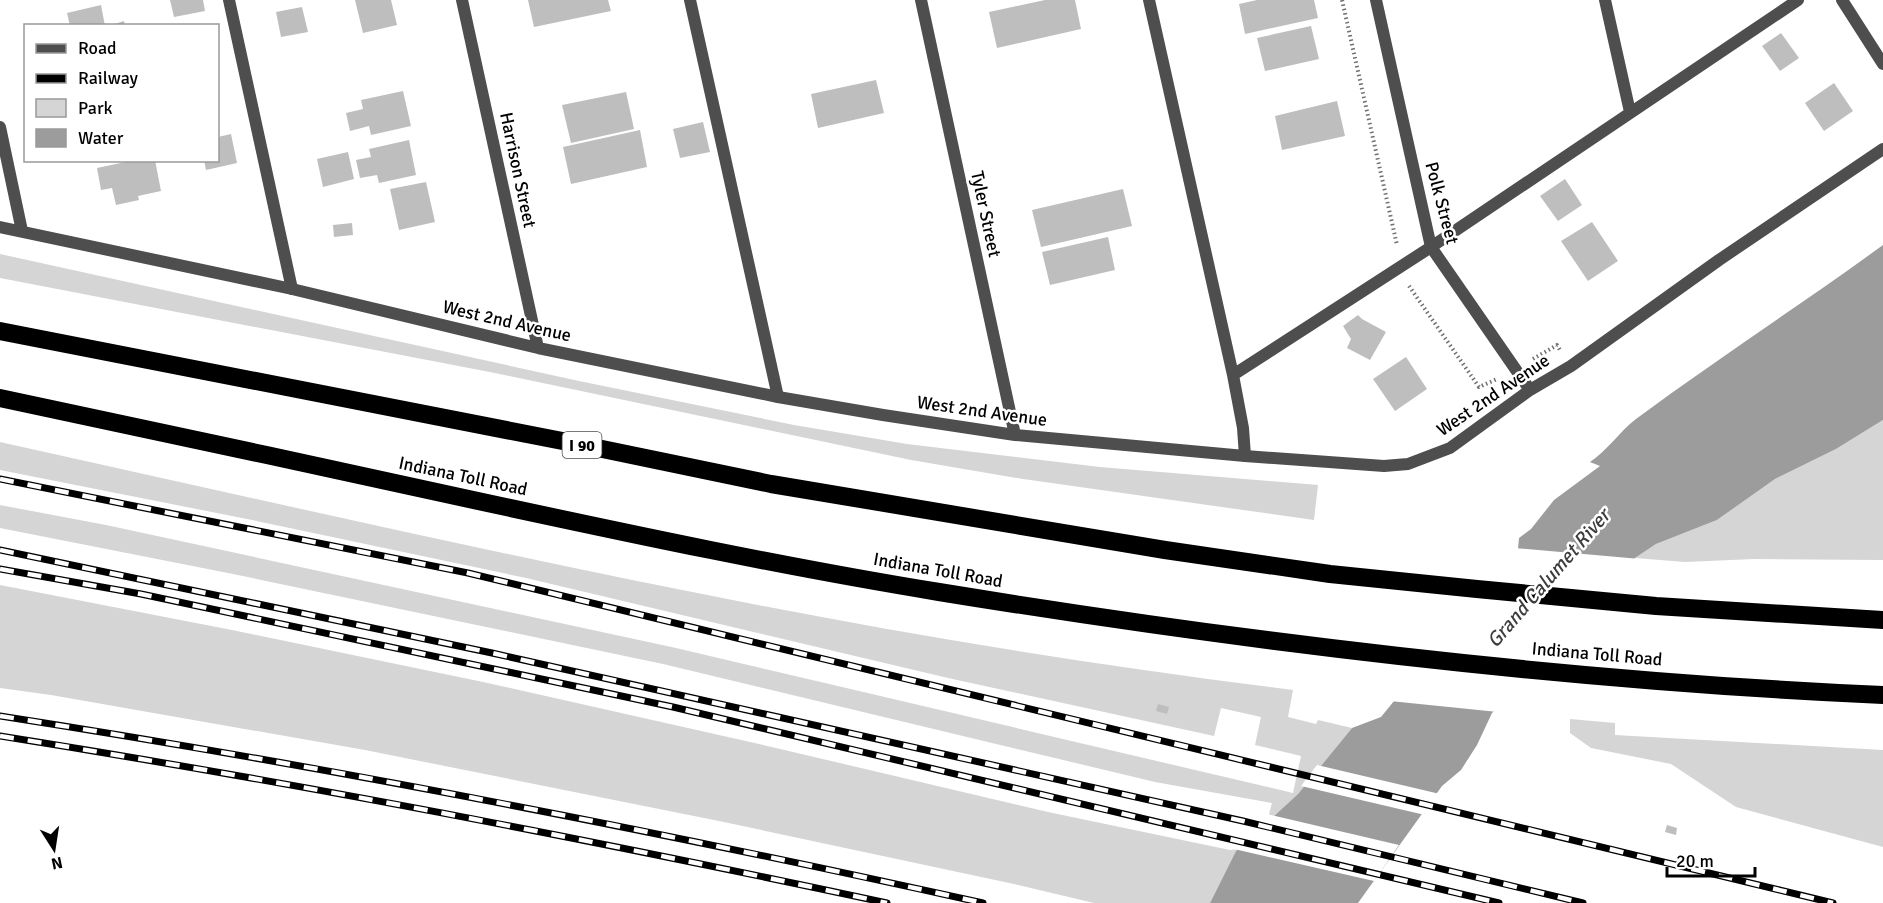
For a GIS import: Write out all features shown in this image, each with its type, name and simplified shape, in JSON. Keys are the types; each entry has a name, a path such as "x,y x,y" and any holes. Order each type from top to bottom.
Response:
{"highway":[{"name":"I 90","path":"0,331 771,484 1165,550 1330,574 1477,589 1656,606 1883,620"},
{"name":"Indiana Toll Road","path":"0,398 567,520 936,592 1150,625 1443,662 1648,680 1883,695"}],"street":[{"path":"229,0 292,289"},
{"name":"Harrison Street","path":"462,0 538,348"},
{"path":"690,0 778,397"},
{"name":"Tyler Street","path":"921,0 1015,435"},
{"path":"1149,0 1233,375 1243,428 1245,456"},
{"name":"Polk Street","path":"1376,0 1431,247 1530,390"},
{"path":"1605,0 1630,112"},
{"path":"1233,375 1431,247 1797,0"},
{"path":"1842,0 1883,64"},
{"path":"0,127 22,231"},
{"name":"West 2nd Avenue","path":"0,226 292,289 538,348 778,397 1015,435 1384,466 1408,464 1450,448 1530,390 1570,366 1719,260 1883,149"}],"green space":[{"path":"0,254 579,381 794,425 907,444 1100,467 1318,485 1314,520 1023,479 911,460 495,373 0,278"},
{"path":"1883,420 1883,560 1754,559 1685,562 1635,558 1656,544 1717,520 1775,479 1836,449"},
{"path":"0,442 665,587 887,629 1039,654 1293,690 1288,717 1316,724 1318,720 1352,728 1298,794 1273,817 1269,814 1272,803 1155,782 663,664 0,528 0,505 106,525 676,648 1293,793 1301,756 1255,745 1261,717 1221,708 1214,736 948,678 526,578 0,470"},
{"path":"0,585 483,682 1048,812 1230,850 1239,849 1210,903 1094,903 719,821 365,750 0,688"},
{"path":"1570,719 1615,723 1615,735 1883,750 1883,847 1736,807 1671,764 1591,748 1570,733"}],"water":[{"name":"Grand Calumet River","path":"1883,245 1883,420 1836,449 1775,479 1717,520 1656,544 1635,558 1508,699 1492,713 1477,745 1461,770 1442,786 1358,903 1210,903 1236,851 1298,794 1352,728 1381,717 1518,549 1519,538 1531,529 1554,500 1600,466 1590,462 1636,419"}],"pier":[{"path":"1514,548 1640,559 1511,701 1498,712 1390,701"},
{"path":"1317,765 1440,794 1425,815 1301,786"},
{"path":"1271,815 1399,845 1374,881 1234,849"}],"building":[{"path":"170,0 203,0 205,11 174,17"},
{"path":"355,0 391,0 397,25 363,33"},
{"path":"528,0 608,0 611,11 534,27"},
{"path":"1045,0 1075,0 1081,29 997,48 989,12"},
{"path":"1257,0 1314,0 1318,18 1245,34 1239,4"},
{"path":"101,5 105,24 70,24 67,13"},
{"path":"302,7 308,32 281,37 276,12"},
{"path":"1311,26 1319,59 1265,71 1257,38"},
{"path":"1781,33 1799,58 1780,71 1762,46"},
{"path":"876,80 884,113 818,128 811,94"},
{"path":"1834,83 1853,111 1824,131 1805,103"},
{"path":"403,91 411,126 371,135 369,126 350,131 346,113 363,109 361,100"},
{"path":"626,92 634,129 571,143 562,105"},
{"path":"1337,101 1345,136 1282,150 1275,116"},
{"path":"703,122 710,152 680,158 673,129"},
{"path":"640,130 647,167 571,184 563,147"},
{"path":"231,134 237,163 206,170 204,162 219,162 219,137"},
{"path":"409,140 416,175 379,183 377,175 360,178 356,160 371,157 369,149"},
{"path":"348,152 354,179 323,187 317,159"},
{"path":"126,162 155,162 161,191 138,196 139,200 116,205 112,188 101,190 97,168"},
{"path":"1565,179 1582,205 1558,221 1540,196"},
{"path":"426,182 435,222 399,230 390,189"},
{"path":"1123,189 1132,226 1041,247 1032,210"},
{"path":"1592,222 1618,261 1588,281 1561,241"},
{"path":"352,223 353,235 334,237 333,225"},
{"path":"1108,237 1115,270 1050,285 1042,252"},
{"path":"1358,315 1386,332 1370,360 1347,348 1351,339 1343,326"},
{"path":"1406,357 1427,389 1395,411 1373,379"},
{"path":"1158,704 1169,707 1167,714 1156,711"},
{"path":"1667,825 1677,828 1676,835 1665,832"}],"railway":[{"path":"0,479 468,573 1833,903"},
{"path":"0,550 492,653 1243,821 1583,903"},
{"path":"0,569 141,594 673,707 1499,903"},
{"path":"0,716 247,757 493,802 983,903"},
{"path":"0,736 445,813 887,903"}]}
